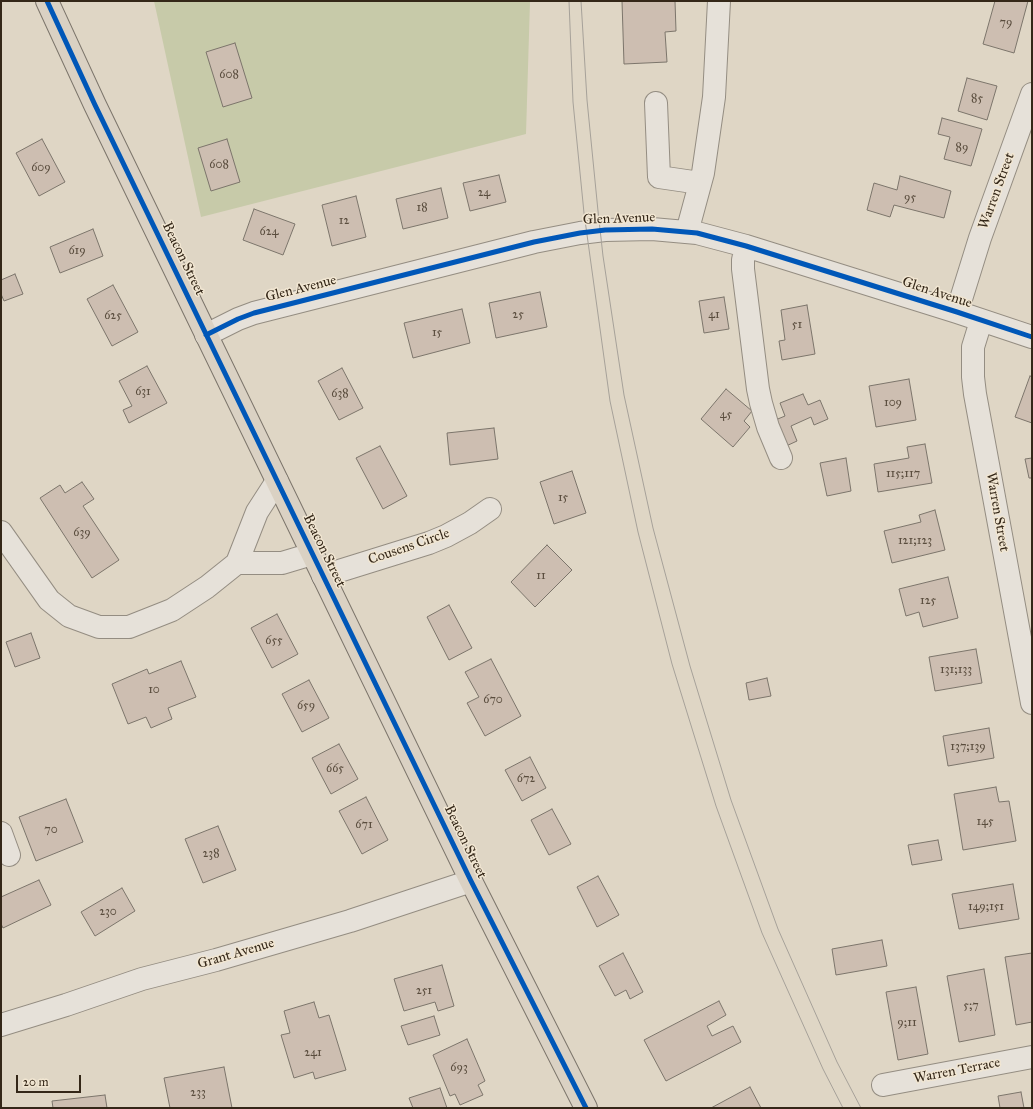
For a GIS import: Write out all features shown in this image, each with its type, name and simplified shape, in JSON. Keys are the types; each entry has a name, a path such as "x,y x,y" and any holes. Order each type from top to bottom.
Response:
{"main road":[{"name":"Beacon Street","path":"46,1 276,481 471,881 586,1108"}],"street":[{"path":"687,232 703,173 714,97 719,1"},
{"name":"Warren Street","path":"957,312 980,238 1032,94"},
{"path":"656,103 659,177 700,183"},
{"name":"Glen Avenue","path":"206,335 238,319 272,308 556,237 605,230 652,229 687,232 719,238 957,312 1032,338"},
{"path":"746,246 743,269 758,389 768,427 781,458"},
{"name":"Warren Street","path":"981,321 973,347 973,377 975,394 1032,703"},
{"path":"1,532 49,600 69,616 99,627 129,627 172,610 208,587 237,563 258,512 276,481"},
{"name":"Cousens Circle","path":"323,576 429,543 470,523 490,509"},
{"path":"237,563 282,563 312,554"},
{"path":"1,834 9,855"},
{"name":"Grant Avenue","path":"1,1025 142,979 216,960 350,921 471,881"},
{"name":"Warren Terrace","path":"883,1085 1032,1057"}],"green space":[{"path":"154,1 530,1 526,134 201,217"}],"building":[{"path":"622,1 675,1 676,31 665,32 667,62 624,64"},
{"path":"995,1 1028,1 1014,53 983,44"},
{"path":"235,43 252,98 223,107 206,52"},
{"path":"967,78 997,86 987,120 958,111"},
{"path":"942,118 982,129 971,166 944,159 950,137 938,134"},
{"path":"42,139 65,182 39,196 16,153"},
{"path":"227,139 240,182 211,191 198,148"},
{"path":"499,175 506,202 470,211 463,183"},
{"path":"900,176 951,191 944,218 894,205 890,217 867,210 874,183 897,190"},
{"path":"441,188 448,218 403,229 396,199"},
{"path":"356,196 366,237 332,246 322,205"},
{"path":"254,209 295,224 283,255 243,240"},
{"path":"93,229 103,256 60,273 50,247"},
{"path":"15,274 23,294 4,301 1,294 1,280"},
{"path":"113,285 138,332 112,346 87,299"},
{"path":"540,292 547,327 496,338 489,303"},
{"path":"724,297 729,329 704,333 699,301"},
{"path":"807,305 815,354 782,360 779,341 785,340 781,310"},
{"path":"462,309 470,343 413,358 404,323"},
{"path":"147,366 167,403 129,423 123,410 132,406 119,381"},
{"path":"342,368 363,408 339,420 318,381"},
{"path":"1030,376 1032,377 1032,423 1015,417"},
{"path":"909,379 916,420 876,427 869,386"},
{"path":"726,389 752,411 744,421 750,427 733,447 701,419"},
{"path":"803,394 808,405 820,400 828,419 814,425 811,417 791,426 797,441 784,447 773,421 785,416 780,403"},
{"path":"494,428 498,459 450,465 447,433"},
{"path":"925,444 932,483 878,492 874,464 909,458 907,447"},
{"path":"380,446 407,496 383,509 356,458"},
{"path":"846,458 851,491 827,496 820,463"},
{"path":"1032,458 1032,478 1029,478 1025,459"},
{"path":"572,471 586,513 554,524 540,482"},
{"path":"82,482 94,499 83,506 119,560 92,578 40,498 60,485 65,493"},
{"path":"935,510 945,550 892,563 884,531 921,522 919,515"},
{"path":"547,545 572,570 535,607 511,582"},
{"path":"948,577 958,618 923,627 919,612 906,616 899,589"},
{"path":"449,605 472,648 449,660 427,617"},
{"path":"277,614 298,654 272,668 251,628"},
{"path":"31,633 40,658 15,667 6,642"},
{"path":"976,649 982,683 935,691 929,657"},
{"path":"491,659 521,716 485,736 467,703 479,697 465,672"},
{"path":"181,661 196,697 168,708 172,719 151,728 146,717 128,724 112,684 147,669 149,674"},
{"path":"767,678 771,696 749,700 746,683"},
{"path":"309,680 329,718 302,732 282,694"},
{"path":"989,728 994,758 948,766 943,736"},
{"path":"339,744 358,779 331,794 312,758"},
{"path":"530,757 546,788 522,801 505,770"},
{"path":"996,787 999,802 1009,801 1016,841 963,850 954,794"},
{"path":"366,797 388,840 362,854 339,811"},
{"path":"66,799 83,842 36,861 19,817"},
{"path":"552,809 571,844 549,855 531,820"},
{"path":"218,826 236,870 203,883 185,839"},
{"path":"938,840 942,860 912,865 908,845"},
{"path":"598,876 619,915 597,927 577,887"},
{"path":"39,880 51,905 3,928 1,924 1,897"},
{"path":"1013,884 1019,919 959,929 952,894"},
{"path":"122,888 135,911 95,936 81,912"},
{"path":"882,940 887,966 836,975 832,949"},
{"path":"623,953 643,992 630,999 626,990 615,996 599,966"},
{"path":"1032,953 1032,1022 1016,1025 1005,957"},
{"path":"442,965 454,1006 438,1011 435,1002 404,1011 394,979"},
{"path":"984,969 995,1035 959,1042 947,976"},
{"path":"916,987 928,1054 898,1060 886,992"},
{"path":"719,1001 726,1015 707,1026 712,1036 733,1026 741,1042 666,1081 644,1040"},
{"path":"314,1002 319,1018 329,1015 346,1070 315,1079 313,1072 294,1078 281,1035 290,1033 284,1011"},
{"path":"434,1016 440,1035 408,1045 401,1026"},
{"path":"467,1039 485,1081 478,1085 483,1095 460,1105 455,1094 450,1096 433,1055"},
{"path":"224,1067 232,1108 170,1108 164,1078"},
{"path":"750,1087 761,1108 711,1108"},
{"path":"440,1088 447,1108 413,1108 409,1098"},
{"path":"1021,1092 1024,1108 1000,1108 998,1096"},
{"path":"105,1095 107,1108 53,1108 52,1101"}],"tram line":[{"path":"569,1 573,102 584,213 610,401 638,532 672,664 716,806 762,933 823,1069 843,1108"},
{"path":"581,1 587,100 603,256 624,395 653,528 690,666 731,800 778,929 837,1062 861,1108"}],"cycle path":[{"path":"47,1 95,105 471,881 586,1108"},
{"path":"206,335 238,319 254,313 534,242 580,233 605,230 652,229 697,233 746,246 1032,337"}]}
